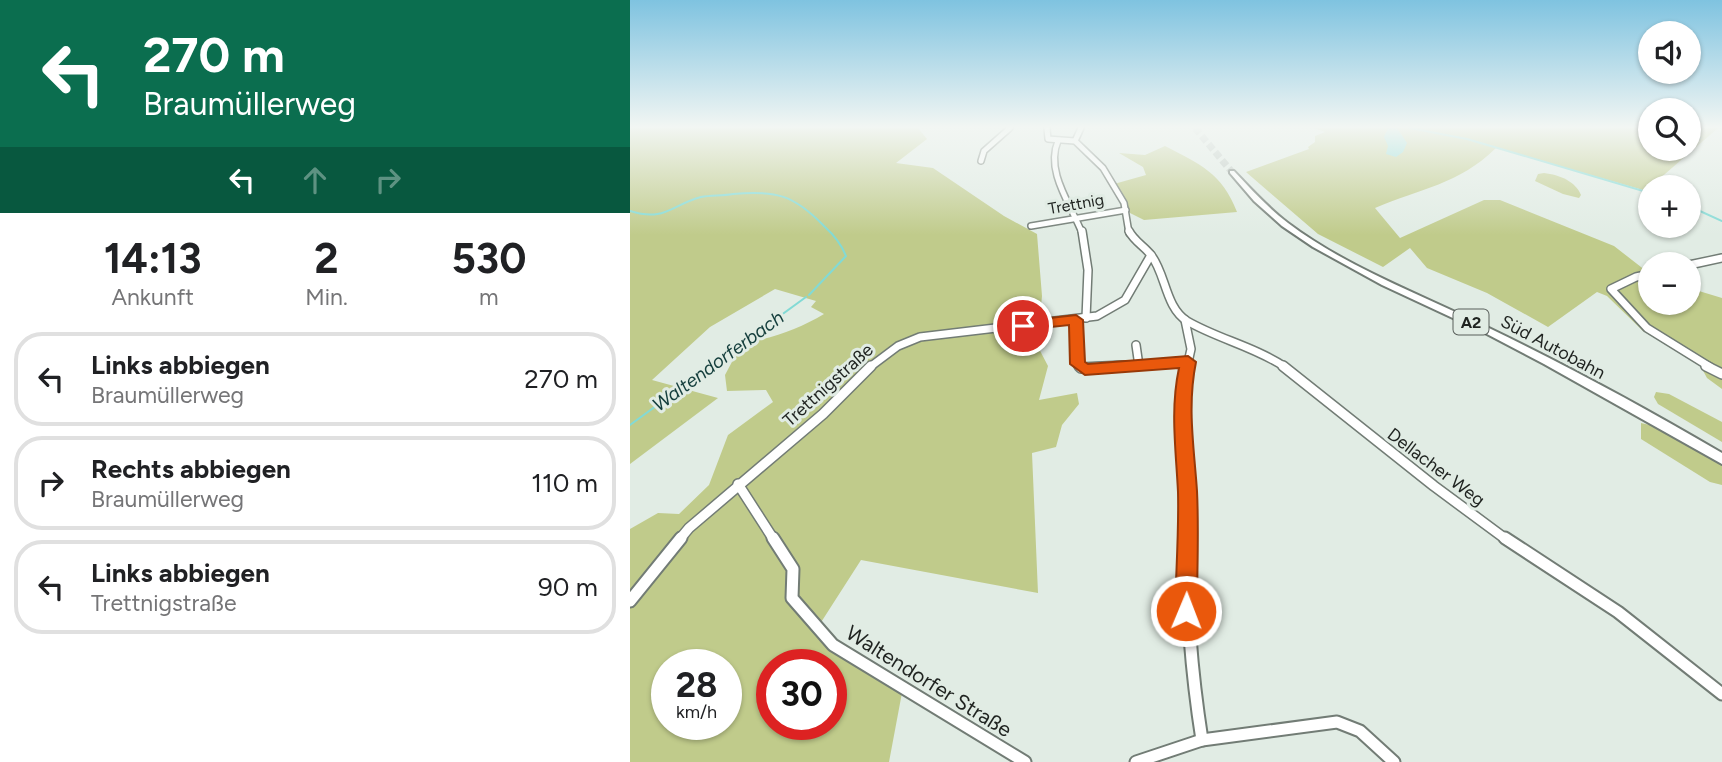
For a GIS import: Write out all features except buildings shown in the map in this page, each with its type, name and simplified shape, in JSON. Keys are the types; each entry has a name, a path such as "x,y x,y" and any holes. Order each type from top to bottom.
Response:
{"highway":[{"name":"Süd Autobahn","path":"1722,450 1549,355 1329,247 1283,216 1235,172 1263,207 1325,250 1553,364 1722,459"}],"street":[{"path":"1054,164 1087,250 1086,318"},
{"path":"1098,164 1126,210 1129,234 1151,255 1162,274 1172,305 1185,320 1191,349 1183,387 1182,436 1187,492 1186,611 1190,662 1202,740"},
{"name":"Trettnig","path":"1031,226 1126,210"},
{"name":"Trettnigstraße","path":"630,601 689,528 823,414 877,360 898,346 920,337 1076,320 1101,314 1125,300 1151,255"},
{"path":"1701,262 1722,258"},
{"path":"1638,277 1611,289 1624,308 1653,336 1722,374"},
{"path":"1076,320 1079,367 1088,370 1188,362"},
{"name":"Dellacher Weg","path":"1185,320 1262,352 1291,371 1434,486 1501,536 1618,612 1722,694"},
{"path":"1136,345 1139,366"},
{"name":"Waltendorfer Straße","path":"738,484 793,569 792,598 833,645 1025,762"},
{"path":"1136,762 1202,740 1337,722 1360,731 1394,762"}],"green space":[{"path":"630,164 900,164 933,168 1004,216 1037,234 1042,296 1037,345 1048,366 1039,400 1077,393 1079,404 1062,425 1056,447 1032,453 1038,593 861,560 818,627 904,682 889,762 630,762 630,529 658,513 679,514 709,485 728,435 773,402 766,390 727,391 725,375 742,343 784,333 824,314 811,307 816,301 775,289 710,327 652,380 718,398 630,464"},
{"path":"1137,164 1196,164 1217,179 1237,212 1144,220 1130,213 1126,200 1114,184 1146,175 1143,167"},
{"path":"1269,164 1477,164 1453,178 1375,208 1400,238 1484,200 1500,200 1614,246 1638,265 1638,315 1701,315 1701,292 1722,298 1722,389 1707,378 1700,365 1643,331 1607,296 1597,292 1548,327 1487,293 1427,268 1410,248 1383,267 1318,234 1246,172"},
{"path":"1550,164 1677,164 1664,175 1638,175 1638,189"},
{"path":"1544,173 1566,180 1575,186 1581,195 1579,198 1563,194 1535,181 1538,174"},
{"path":"1656,392 1669,394 1722,422 1722,442 1658,404 1654,397"},
{"path":"1641,423 1654,426 1722,465 1722,485 1710,482 1641,439"}],"waterway":[{"path":"1550,164 1638,189"},
{"name":"Waltendorferbach","path":"630,211 660,214 701,197 748,193 773,194 793,201 831,233 846,256 809,295"},
{"path":"1701,211 1722,221"},
{"name":"Waltendorferbach","path":"630,425 806,297"}],"tunnel":[{"path":"1225,164 1232,172"}],"route":[{"path":"1023,326 1076,320 1077,364 1085,369 1188,362 1183,387 1182,436 1187,492 1186,611"}]}
